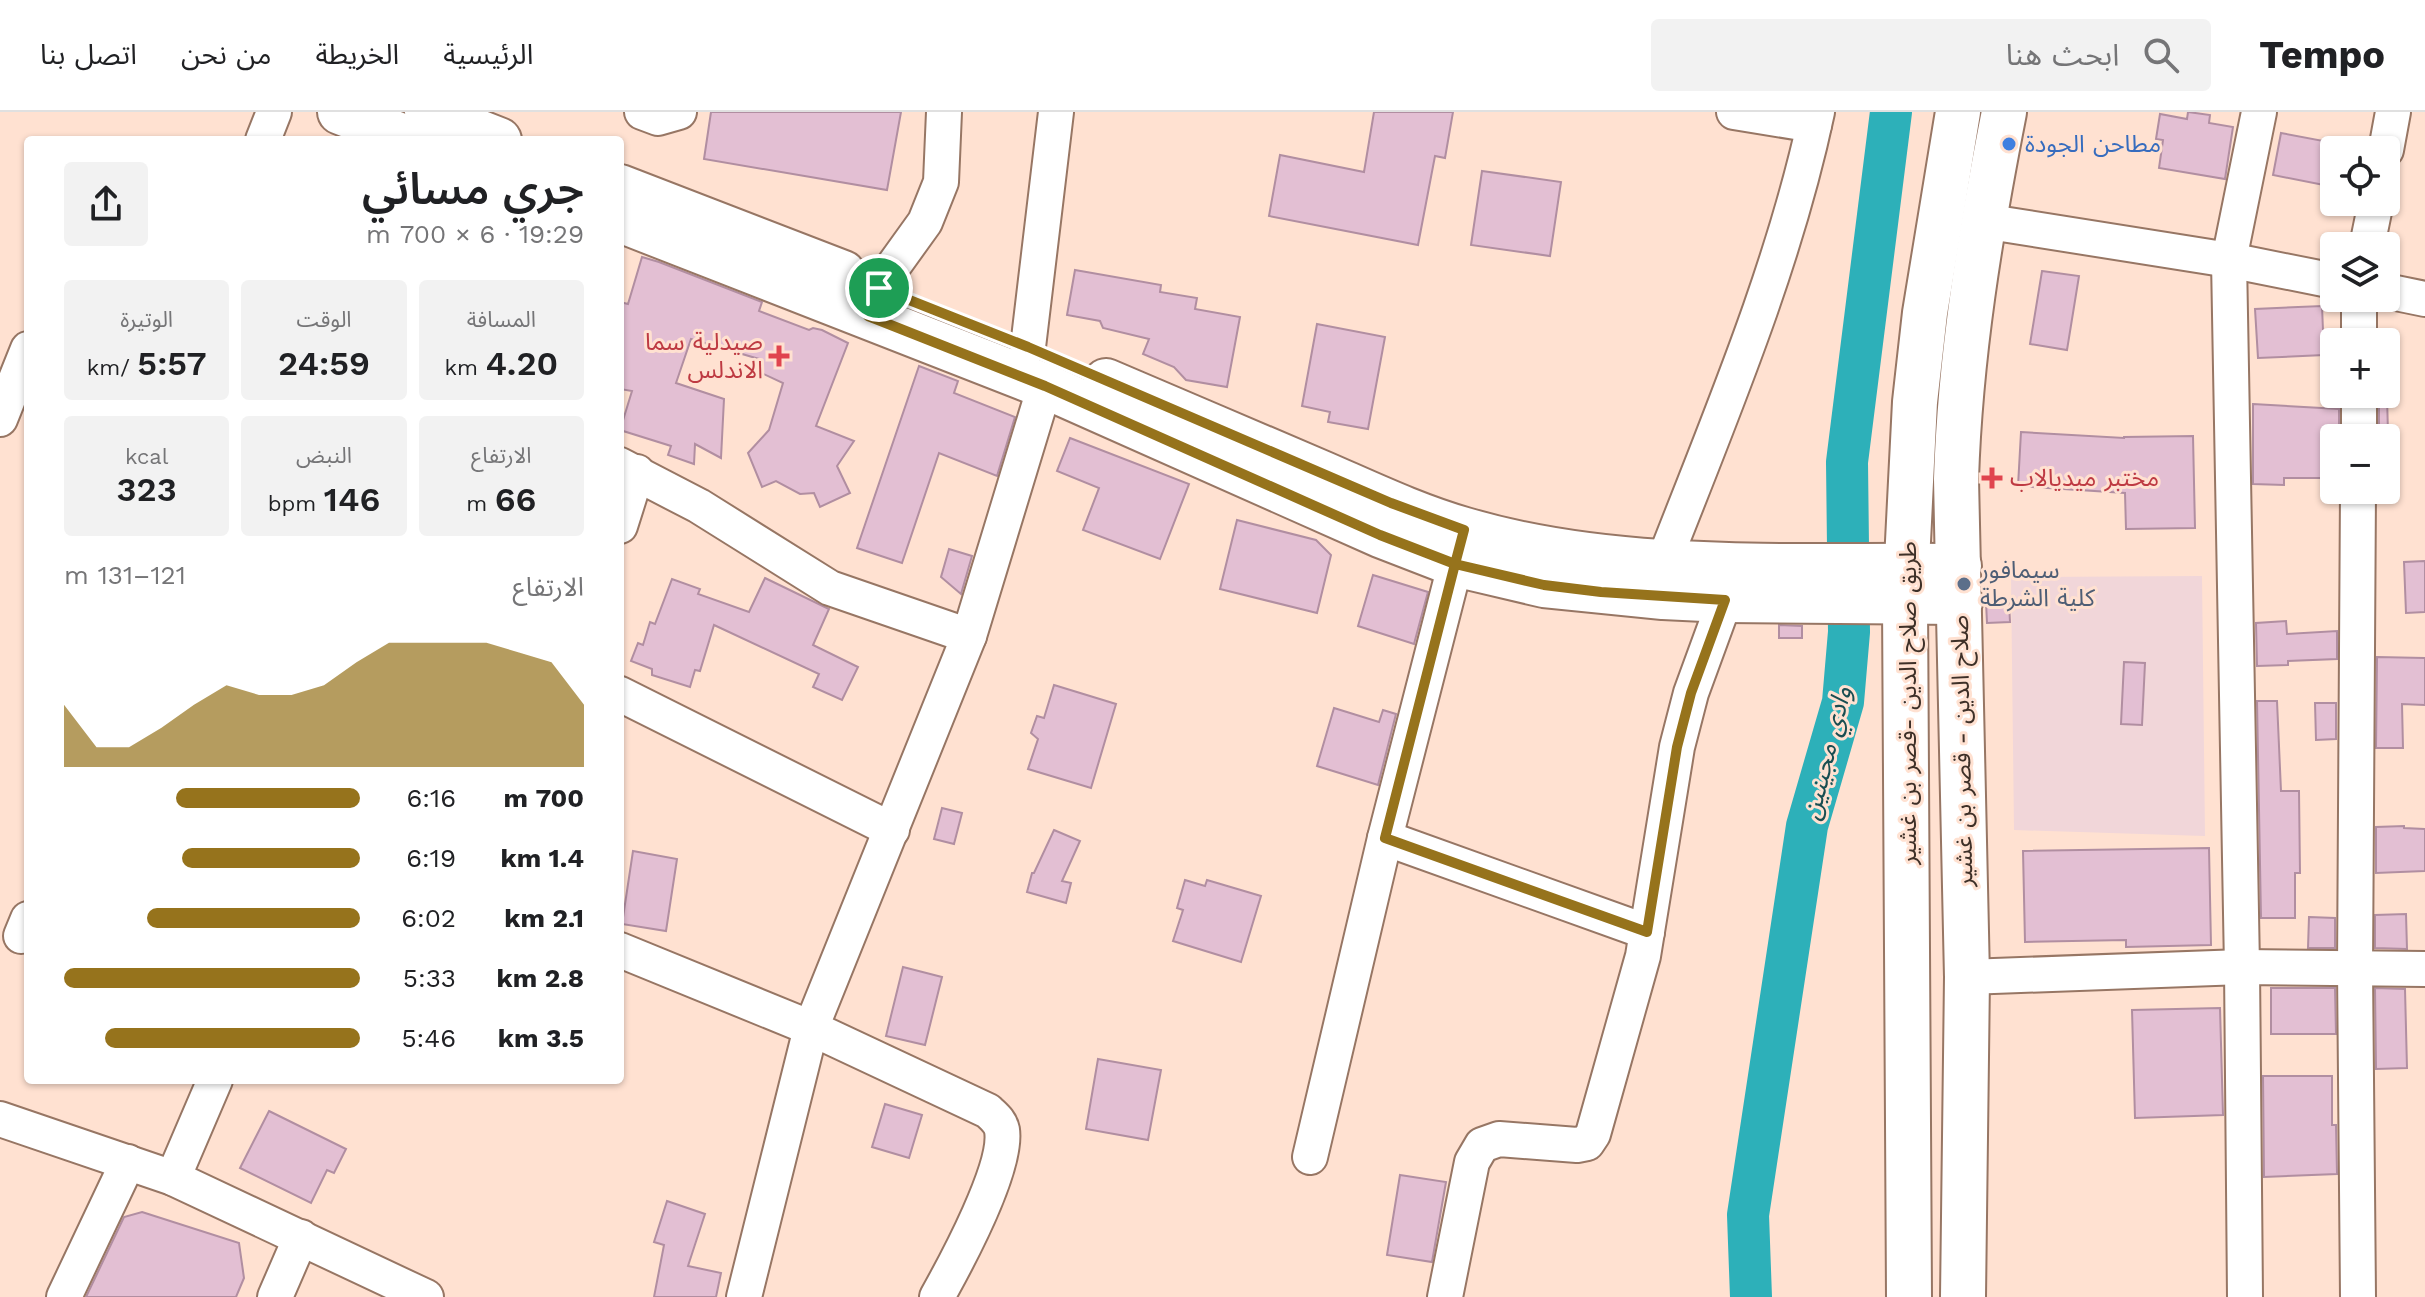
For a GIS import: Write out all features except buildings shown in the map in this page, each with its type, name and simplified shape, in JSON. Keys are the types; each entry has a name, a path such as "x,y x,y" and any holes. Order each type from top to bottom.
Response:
{"main road":[{"path":"340,112 402,136"},
{"path":"427,112 489,136"},
{"name":"طريق صلاح الدين -قصر بن غشير","path":"1909,1297 1891,583 1936,239 1958,112"},
{"name":"صلاح الدين - قصر بن غشير","path":"1963,1297 1967,977 1956,479 1958,418 1983,221 2004,112"},
{"path":"624,189 874,302 1036,367 1380,535 1459,547 1552,550 1664,561 1747,589"},
{"path":"624,221 874,302"},
{"path":"1459,547 1544,585 1601,592 1891,583 1959,584"}],"street":[{"path":"265,136 274,112"},
{"path":"642,112 658,118 679,112"},
{"path":"874,302 925,222 941,182 944,112"},
{"path":"744,1297 811,1028 969,636 1036,367 1056,112"},
{"path":"1664,561 1759,313 1792,209 1816,118 1734,112"},
{"path":"2245,1297 2229,260 2259,112"},
{"path":"2389,136 2393,112"},
{"path":"1983,221 2229,260 2320,278"},
{"path":"2400,294 2425,299"},
{"path":"0,419 24,359"},
{"path":"624,498 628,469 711,513 830,588 969,636"},
{"path":"2358,504 2355,969 2358,1297"},
{"path":"1310,1157 1385,838 1459,547"},
{"path":"1445,1297 1472,1162 1482,1145 1499,1139 1577,1145 1587,1143 1593,1134 1643,956 1677,747 1691,693 1747,589"},
{"path":"624,696 892,830"},
{"path":"1385,838 1647,932"},
{"path":"624,952 811,1028 988,1111 997,1119 1002,1128 1002,1140 994,1176 958,1259 937,1297"},
{"path":"1967,977 2242,967 2425,969"},
{"path":"173,1178 213,1084"},
{"path":"0,1119 173,1178 426,1297"},
{"path":"64,1297 128,1162"},
{"path":"275,1297 301,1237"}],"shaded area":[{"path":"2202,576 2205,836 2014,830 2011,577"}],"waterway":[{"name":"وادي مجينين","path":"1751,1297 1748,1215 1807,826 1843,702 1849,632 1847,462 1891,112"}],"place":[{"name":"مطاحن الجودة","path":"2009,144"},
{"name":"صيدلية سما الاندلس","path":"779,356"},
{"name":"مختبر ميديالاب","path":"1992,478"},
{"name":"سيمافور كلية الشرطة","path":"1964,584"}],"route":[{"path":"879,288 868,316 1045,386 1380,535 1455,564 1385,838 1647,932 1677,747 1691,693 1725,600 1544,585 1455,564 1464,530 1391,503 1028,347 879,288"}]}
